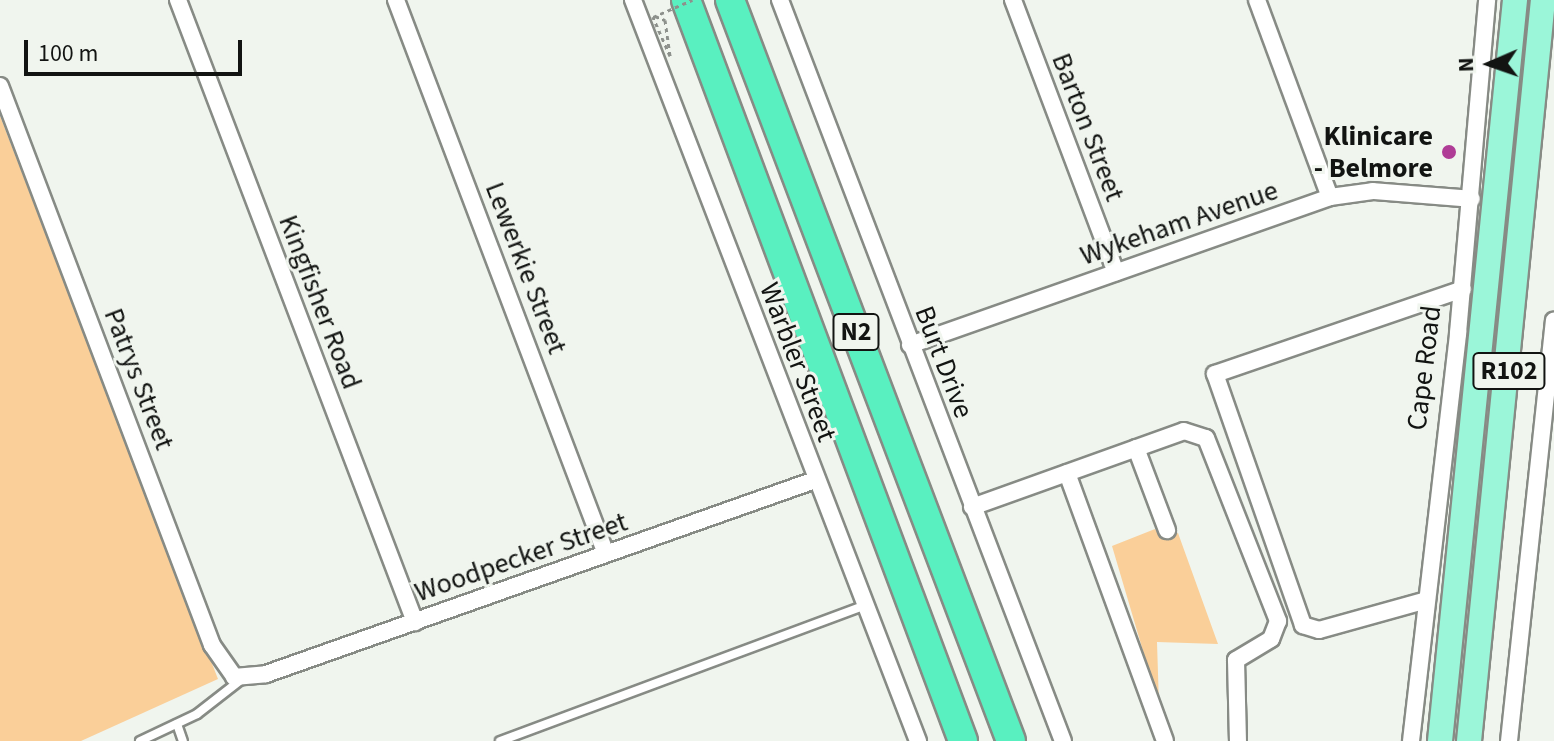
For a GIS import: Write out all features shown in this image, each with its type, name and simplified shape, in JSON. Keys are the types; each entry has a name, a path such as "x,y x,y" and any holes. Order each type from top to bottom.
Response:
{"highway":[{"name":"N2","path":"686,0 963,741"},
{"name":"N2","path":"730,0 1011,741"}],"main road":[{"name":"Cape Road","path":"1440,741 1499,202 1515,0"},
{"name":"R102","path":"1469,741 1526,204 1543,0"},
{"path":"1499,202 1526,204"}],"street":[{"name":"Kingfisher Road","path":"178,0 415,622"},
{"name":"Lewerkie Street","path":"396,0 606,554"},
{"name":"Warbler Street","path":"633,0 815,480 918,741"},
{"name":"Burt Drive","path":"780,0 1063,741"},
{"name":"Barton Street","path":"1013,0 1116,272"},
{"path":"1257,0 1330,197"},
{"name":"Cape Road","path":"1411,741 1463,289 1487,0"},
{"name":"Patrys Street","path":"0,86 212,645 228,673 243,679"},
{"name":"Wykeham Avenue","path":"910,345 1330,197 1373,191 1472,199"},
{"path":"1427,600 1319,630 1303,625 1215,374 1463,289"},
{"path":"1509,741 1554,320"},
{"path":"972,507 1184,431 1206,438 1266,585 1278,628 1236,660 1238,741"},
{"path":"1136,448 1167,530"},
{"path":"1067,473 1165,741"},
{"name":"Woodpecker Street","path":"243,679 415,622 815,480"}],"lane":[{"path":"500,741 865,605"},
{"path":"140,741 177,724 243,679"},
{"path":"177,724 183,741"}],"path":[{"path":"665,20 670,56 653,17 692,0"}],"shaded area":[{"path":"0,116 218,679 81,741 0,741"},
{"path":"1155,529 1161,539 1178,533 1218,644 1157,642 1159,705 1112,546"}],"place":[{"name":"Klinicare - Belmore","path":"1449,152"}]}
